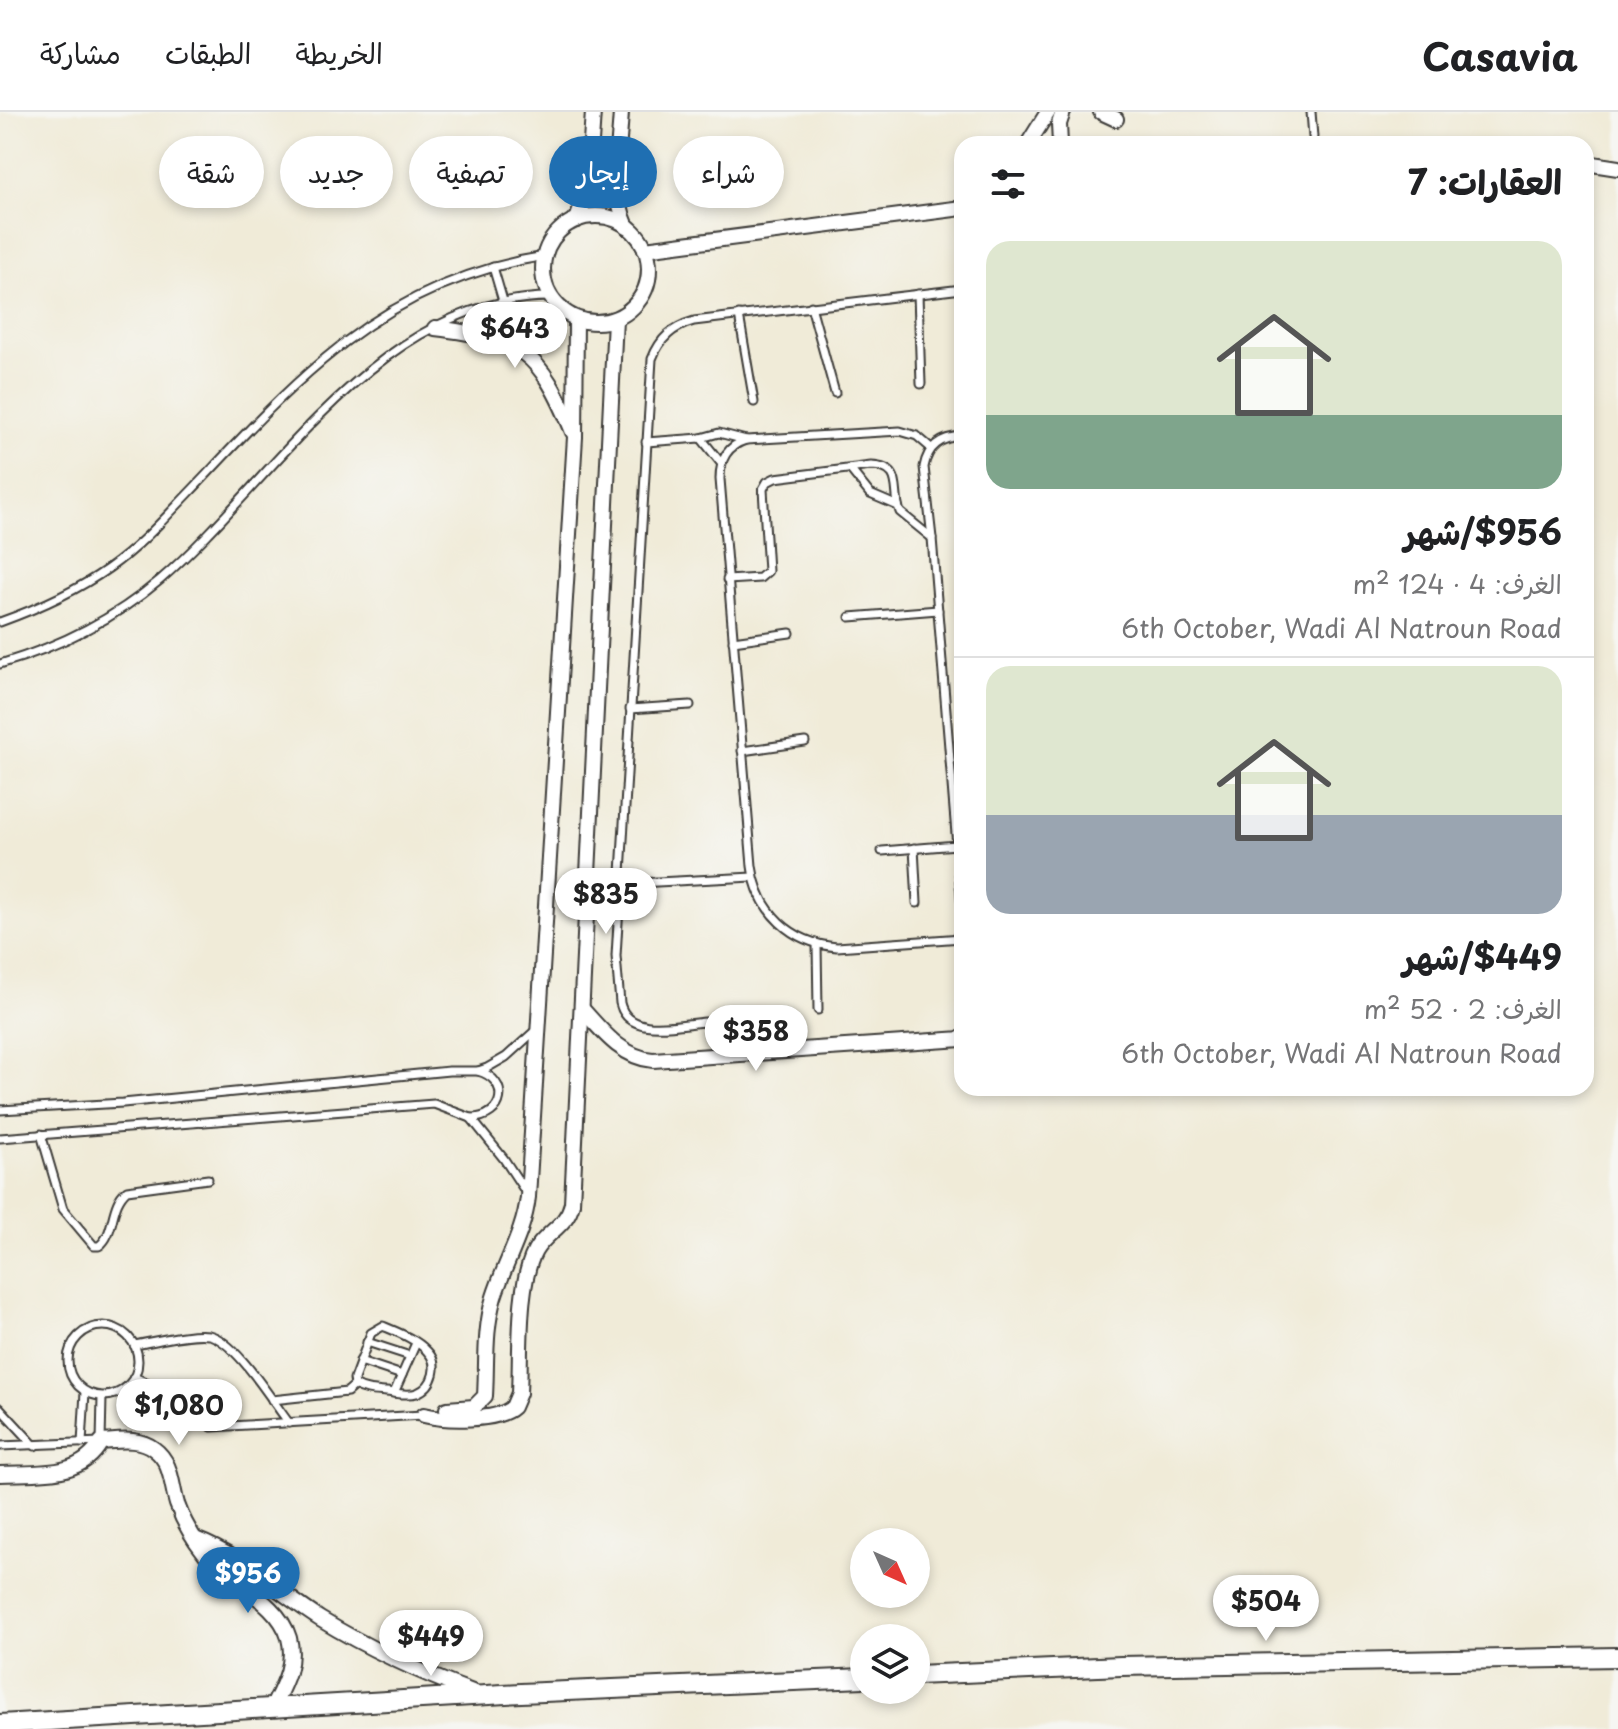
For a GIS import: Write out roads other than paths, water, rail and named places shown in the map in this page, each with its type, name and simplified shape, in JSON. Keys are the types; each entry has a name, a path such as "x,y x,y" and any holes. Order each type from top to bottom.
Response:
{"street":[{"path":"577,220 588,187 593,112"},
{"path":"621,112 617,189 627,227 645,249 649,269 645,289 628,312 615,319 592,322 576,319 562,310 551,297 544,277 545,256 561,231 577,220 603,217 627,227"},
{"path":"1033,136 1048,112"},
{"path":"1060,136 1063,112"},
{"path":"1101,112 1116,119"},
{"path":"1594,164 1618,168"},
{"path":"946,210 954,204"},
{"path":"645,249 954,209"},
{"path":"424,1415 440,1410 474,1407 485,1396 485,1351 490,1315 500,1279 522,1230 528,1197 575,437 576,319"},
{"path":"424,1415 441,1418 497,1416 507,1413 517,1400 526,1278 536,1249 567,1218 572,1203 615,319"},
{"path":"435,328 486,335 529,357 550,381 575,437"},
{"path":"583,1010 622,1049 633,1056 653,1060 954,1040"},
{"path":"522,1230 547,1237"},
{"path":"485,1396 507,1413"},
{"path":"0,1474 72,1468 92,1457 101,1442 136,1441 162,1456 171,1474 182,1515 210,1560 273,1610 283,1624 289,1639 289,1672 272,1708"},
{"path":"195,1539 217,1548 319,1618 365,1645 483,1696"},
{"path":"930,1674 1137,1666 1618,1657"},
{"path":"0,1724 850,1679"}],"lane":[{"path":"1311,112 1313,136"},
{"path":"0,622 58,599 112,566 159,525 310,372 356,333 422,294 493,267 545,256"},
{"path":"493,267 503,301"},
{"path":"705,1022 643,1026 625,1016 620,1003 616,956 652,359 662,338 686,323 954,290"},
{"path":"918,294 921,384"},
{"path":"0,664 68,639 139,597 162,578 362,375 398,349 435,328 503,301 551,297"},
{"path":"811,306 835,393"},
{"path":"739,315 754,402"},
{"path":"646,442 701,438 719,433 746,440 900,431 917,436 931,448"},
{"path":"954,437 931,448 924,467 954,808"},
{"path":"701,438 721,463"},
{"path":"746,440 730,448 721,463 720,479 753,877 760,897 772,916 788,931 817,944 837,947 954,939"},
{"path":"727,580 760,578 768,571 763,493 767,482 775,478 877,466 887,470 898,487 898,506 904,517 932,538"},
{"path":"850,469 876,498 898,506"},
{"path":"850,617 938,610"},
{"path":"733,641 790,633"},
{"path":"630,709 690,705"},
{"path":"742,751 805,742"},
{"path":"882,851 954,845"},
{"path":"914,848 917,903"},
{"path":"619,884 753,877"},
{"path":"817,944 818,1010"},
{"path":"478,1071 506,1057 539,1028"},
{"path":"0,1110 123,1103 449,1071 478,1071 495,1080 500,1098 490,1114 471,1118"},
{"path":"0,1138 422,1104 444,1107 471,1118 504,1159 528,1197"},
{"path":"41,1134 63,1209 94,1246 106,1240 116,1204 127,1190 208,1179"},
{"path":"383,1326 416,1343 429,1353 435,1367 431,1381 421,1391 414,1394 394,1393 360,1389 355,1385 354,1379 371,1333 383,1326"},
{"path":"109,1327 128,1336 134,1345 138,1361 134,1377 124,1390 102,1397 85,1392 74,1382 68,1363 69,1352 80,1335 89,1329 109,1327"},
{"path":"134,1345 202,1335 218,1338 237,1355 289,1423"},
{"path":"367,1342 410,1356"},
{"path":"394,1393 416,1343"},
{"path":"360,1361 402,1375"},
{"path":"134,1377 164,1390 191,1415 212,1427 424,1415"},
{"path":"272,1400 347,1392 355,1385"},
{"path":"82,1443 85,1392"},
{"path":"0,1446 101,1442 102,1397"},
{"path":"0,1408 35,1446"}]}
